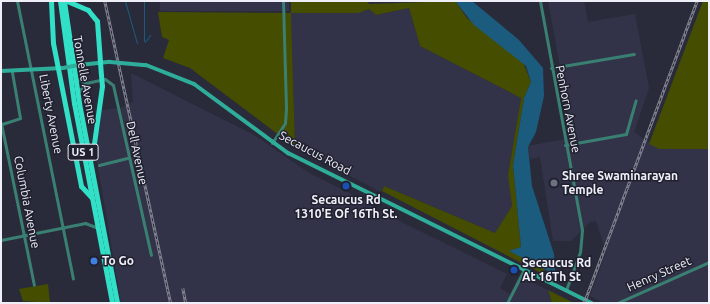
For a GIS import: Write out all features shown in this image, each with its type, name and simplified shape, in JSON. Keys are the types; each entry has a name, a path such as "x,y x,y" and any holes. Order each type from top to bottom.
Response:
{"highway":[{"path":"50,1 80,186 92,199"},
{"name":"Tonnelle Avenue","path":"60,1 66,55 112,303"},
{"path":"66,1 88,10 97,21 102,86 92,171"},
{"name":"Tonnelle Avenue","path":"66,1 78,96 117,303"}],"main road":[{"name":"Secaucus Road","path":"1,71 12,72 60,68 101,62 146,65 194,84 272,142 592,303"}],"street":[{"name":"Liberty Avenue","path":"17,1 33,70 73,278"},
{"path":"272,142 284,123 286,108 283,1"},
{"name":"Penhorn Avenue","path":"540,1 582,234 580,254 566,290"},
{"path":"551,68 634,54"},
{"path":"1,124 20,118 12,72"},
{"path":"75,78 86,83"},
{"name":"Dell Avenue","path":"86,83 105,79 113,85 128,158 151,255"},
{"path":"78,96 80,86 86,83"},
{"path":"566,145 626,134 636,100"},
{"name":"Columbia Avenue","path":"1,124 34,285"},
{"path":"99,164 128,158"},
{"path":"1,240 85,224 98,228"},
{"name":"Henry Street","path":"617,303 709,262"},
{"path":"507,303 524,269"}],"shaded area":[{"path":"160,1 289,1 289,11 160,11"},
{"path":"548,1 584,1 588,22 635,14 649,88 634,132 659,149 709,149 709,303 604,303 590,296 606,252 596,221 590,222 571,241 553,241 540,157 530,159 528,146 565,139 571,126"},
{"path":"409,8 420,46 521,98 508,175 512,206 495,233 384,186 381,192 295,147 291,13 359,13 369,9 377,15"},
{"path":"131,73 254,135 309,173 376,206 375,209 507,274 500,288 510,294 519,276 548,290 552,303 121,303 96,155 102,110 121,108 133,102"}],"green space":[{"path":"291,1 367,1 369,4 455,1 467,18 523,62 531,82 524,98 513,165 521,247 510,251 545,269 543,274 382,191 384,186 495,233 512,206 508,175 521,98 420,46 409,8 376,15 369,9 359,13 291,13"},
{"path":"703,1 709,1 709,149 659,149 649,144"},
{"path":"158,12 291,13 295,147 190,68 163,58 169,40 162,37"},
{"path":"48,284 50,303 23,301 19,289"},
{"path":"548,290 574,303 552,303"}],"water":[{"path":"455,1 472,1 519,40 543,68 544,96 536,132 528,147 532,186 554,254 556,280 550,272 509,251 521,247 513,165 524,98 531,82 526,66 474,25"}],"waterway":[{"path":"125,1 137,43"},
{"path":"144,1 144,41"},
{"path":"145,42 150,35"}],"railway":[{"path":"105,1 171,303"},
{"path":"584,303 697,1"},
{"path":"183,288 186,303"}],"place":[{"name":"Shree Swaminarayan Temple","path":"554,183"},
{"name":"Secaucus Rd 1310'E Of 16Th St.","path":"346,186"},
{"name":"To Go","path":"94,261"},
{"name":"Secaucus Rd At 16Th St","path":"514,270"}]}
